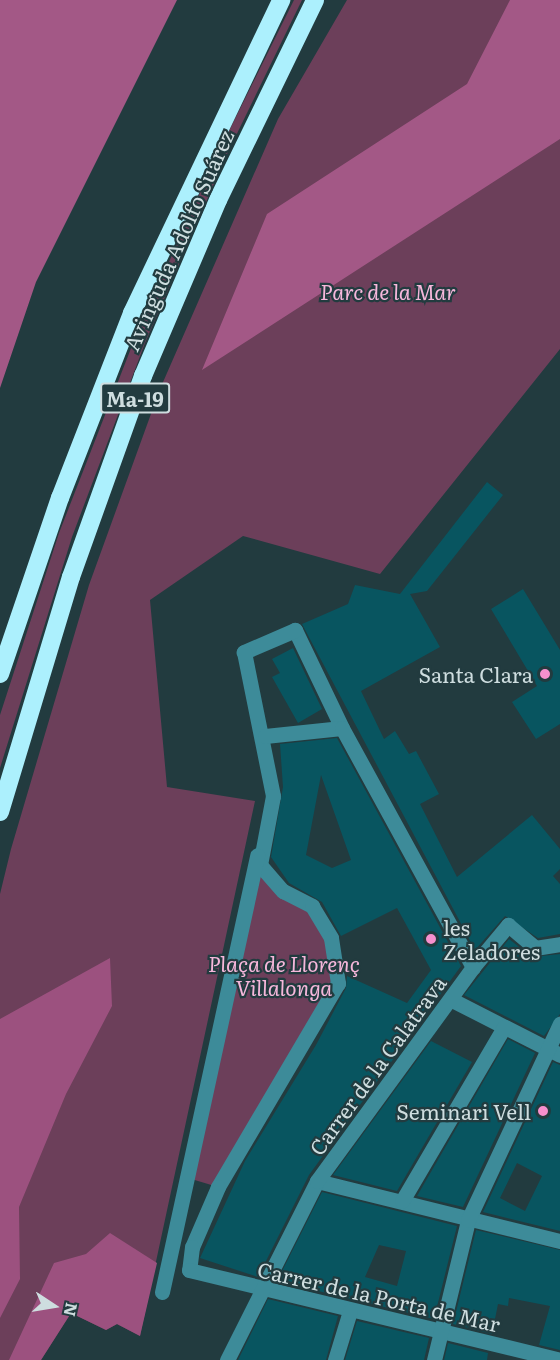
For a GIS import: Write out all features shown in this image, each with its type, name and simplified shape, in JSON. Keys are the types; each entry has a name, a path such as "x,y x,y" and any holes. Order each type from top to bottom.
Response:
{"highway":[{"name":"Avinguda Adolfo Suárez","path":"0,674 60,498 132,314 281,0"},
{"name":"Avinguda Adolfo Suárez","path":"0,813 71,577 143,376 218,200 315,0"}],"street":[{"path":"342,728 265,736 244,652 295,630 342,728 473,967"},
{"name":"Carrer de la Porta de Mar","path":"265,736 273,796 260,865 283,891 312,906 331,938 338,983 219,1187 192,1247 189,1270 263,1291 560,1360"},
{"path":"162,1292 268,797"},
{"name":"Carrer de la Calatrava","path":"227,1360 317,1181 452,1000 473,967 508,925 535,948 560,944"},
{"path":"452,1000 554,1052"},
{"path":"434,1360 468,1220 554,1052 560,1024"},
{"path":"402,1201 504,1027"},
{"path":"317,1181 560,1241"},
{"path":"335,1360 351,1311"}],"green space":[{"path":"294,0 302,0 227,154 219,151"},
{"name":"Parc de la Mar","path":"347,0 560,0 560,349 380,574 243,536 150,600 167,787 255,801 140,1336 117,1324 106,1330 71,1313 41,1360 0,1360 0,894 11,849 89,585 160,389 278,119"},
{"path":"211,168 219,172 145,343 72,537 0,768 0,715 59,533 135,338"},
{"name":"Plaça de Llorenç Villalonga","path":"260,865 312,906 331,938 338,983 218,1187 188,1178"}],"shaded area":[{"path":"0,0 177,0 36,282 0,388"},
{"path":"510,0 560,0 560,139 202,370 267,214 467,84"},
{"path":"110,958 112,1006 66,1094 19,1207 20,1279 0,1318 0,1019"},
{"path":"110,1233 157,1263 140,1336 117,1324 106,1330 71,1313 41,1360 9,1360 54,1263 86,1254"}],"building":[{"path":"487,482 503,495 427,591 410,594 440,647 361,691 384,739 395,731 409,754 416,751 439,794 420,804 457,877 532,815 560,849 560,869 553,876 560,884 560,934 538,938 505,916 475,950 302,624 348,604 355,585 400,594"},
{"name":"Santa Clara","path":"523,589 560,650 560,724 536,739 512,702 537,686 491,609"},
{"path":"293,648 322,709 298,723 272,677 280,673 272,659"},
{"path":"337,738 461,966 309,1175 258,1277 200,1258 245,1161 316,1045 346,988 347,976 407,1003 431,970 397,908 341,936 322,902 289,883 271,857 283,787 280,744","holes":["321,775 351,860 332,868 306,855"]},
{"path":"509,939 532,957 560,954 560,1014 544,1036 464,995"},
{"path":"508,1039 535,1053 463,1207 417,1196"},
{"path":"431,1041 472,1062 397,1191 333,1175"},
{"name":"Seminari Vell","path":"553,1062 560,1065 560,1231 483,1212","holes":["517,1163 542,1176 525,1211 500,1198"]},
{"path":"322,1192 457,1226 434,1319 277,1281","holes":["379,1245 406,1251 397,1286 365,1277"]},
{"path":"476,1230 560,1250 560,1350 539,1345 550,1306 509,1298 508,1306 498,1304 492,1334 453,1324"},
{"path":"268,1299 338,1316 326,1360 238,1360"},
{"path":"357,1321 429,1338 424,1360 345,1360"},
{"path":"448,1343 488,1353 487,1360 444,1360"}],"place":[{"name":"Santa Clara","path":"545,674"},
{"name":"les Zeladores","path":"431,939"},
{"name":"Seminari Vell","path":"543,1111"}]}
